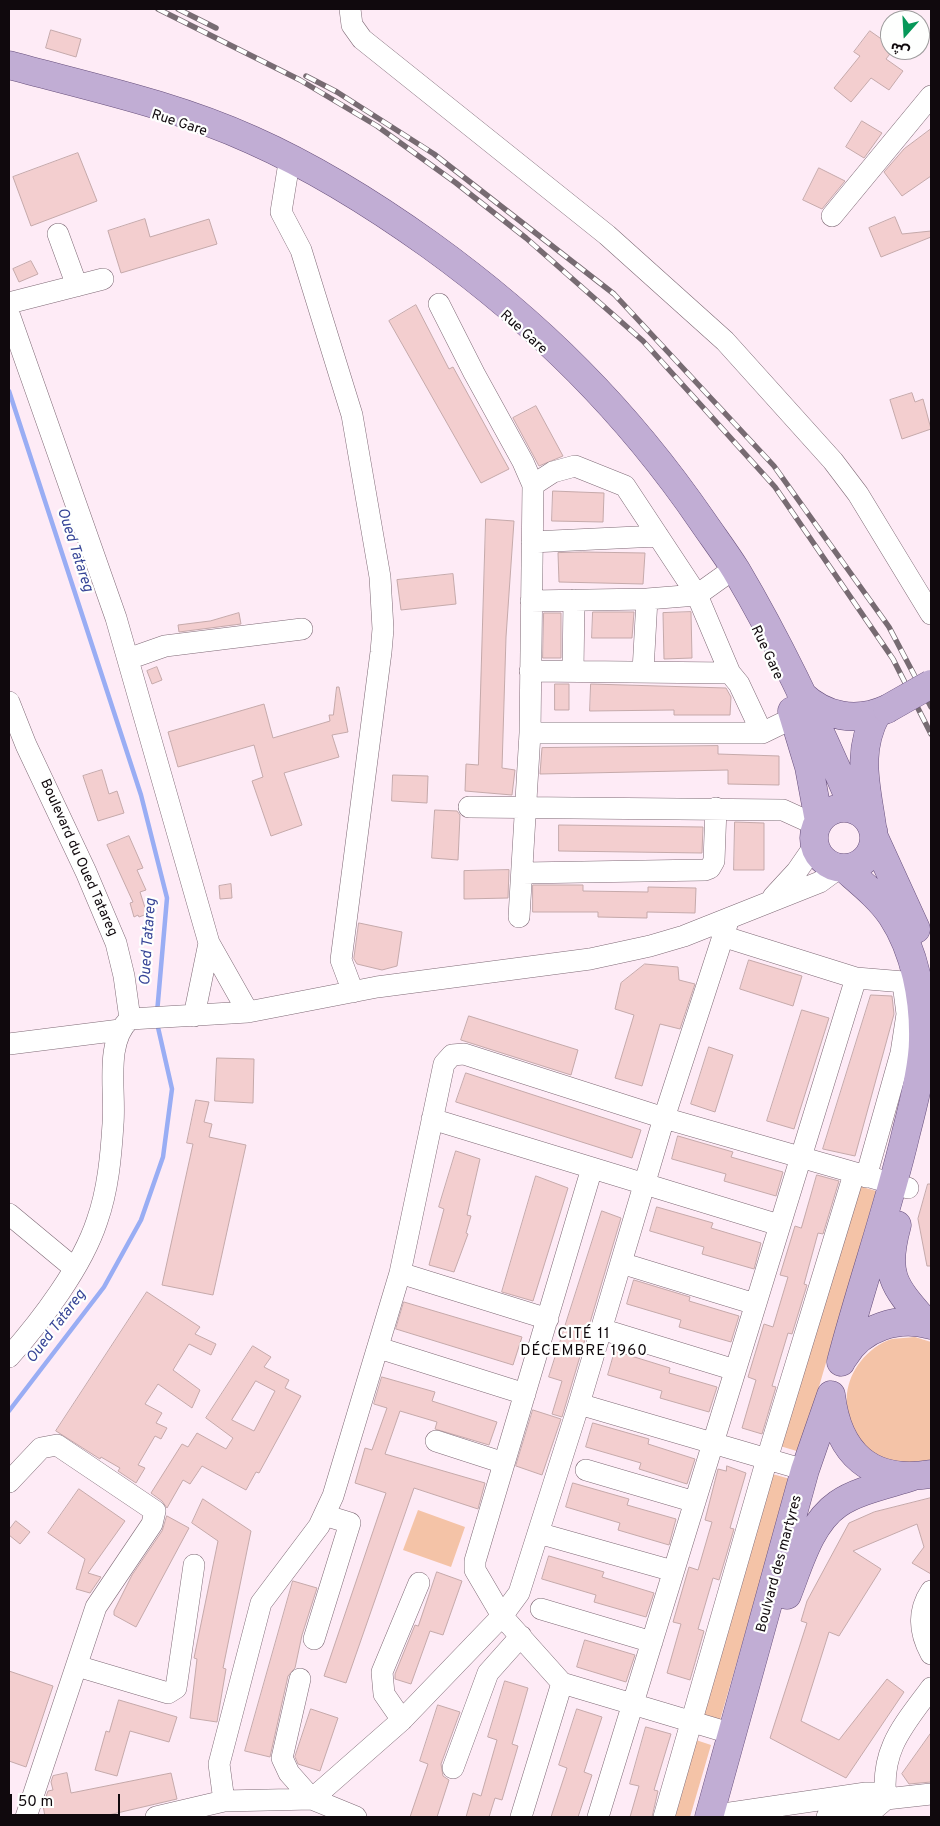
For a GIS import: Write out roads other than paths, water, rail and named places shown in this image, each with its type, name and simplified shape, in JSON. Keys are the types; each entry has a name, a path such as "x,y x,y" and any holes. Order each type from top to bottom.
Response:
{"main road":[{"name":"Rue Gare","path":"9,65 151,103 251,139 300,164 391,218 479,281 563,354 606,397 654,454 735,568 797,705 809,767 841,825"},
{"name":"Rue Gare","path":"9,76 202,131 288,169 341,198 384,225 473,290 555,361 597,404 645,461 683,511 726,575 797,705 842,780"},
{"path":"797,705 818,708 828,713 852,717 876,713 931,684"},
{"path":"876,713 842,780 841,825 919,936 918,980 924,1041 890,1252 890,1265 899,1290 929,1324"},
{"path":"876,713 866,738 863,764 841,825 823,860 842,868 880,900 893,918 903,938 918,980"},
{"path":"841,825 869,855 854,867 842,868"},
{"path":"840,1362 931,1101"},
{"path":"921,1476 886,1474 863,1462 845,1443 834,1420 831,1395 836,1370 840,1362 849,1348 869,1332 892,1322 918,1321 929,1324"},
{"name":"Boulvard des martyres","path":"733,1734 805,1470 831,1395"},
{"path":"710,1817 733,1734 811,1534 838,1504 870,1490 921,1476"}],"street":[{"path":"350,9 352,26 362,40 607,236 725,341 834,460 858,494 931,614"},
{"path":"832,216 931,96"},
{"path":"288,169 281,212 301,250 352,416 380,577 383,629 381,652 341,960 353,992"},
{"path":"58,234 77,286"},
{"path":"9,303 103,279"},
{"path":"439,304 474,373 520,454 533,485 530,733 524,807 523,873 519,917"},
{"path":"9,314 116,618 209,943 248,1012"},
{"path":"533,485 553,472 575,466 592,471 625,486 697,595 730,673 738,684 762,733"},
{"path":"532,542 658,536"},
{"path":"531,601 647,599 697,595 726,575"},
{"path":"643,671 647,599"},
{"path":"573,671 574,600"},
{"path":"128,659 165,646 302,629"},
{"path":"530,671 730,673"},
{"name":"Boulevard du Oued Tatareg","path":"9,702 26,745 86,872 116,943 133,1022 115,1043 114,1112 110,1167 98,1220 86,1250 26,1338 9,1357"},
{"path":"530,733 762,733 797,705"},
{"path":"469,807 783,810 841,825 767,903"},
{"path":"523,873 705,870 712,866 714,861 716,808"},
{"path":"9,1044 133,1022 248,1012 353,992 590,958 650,946 726,927 767,903 820,882 842,868"},
{"path":"664,1817 767,1459 901,1053 907,1014 918,980 856,978 726,927"},
{"path":"312,1799 402,1720 502,1616 519,1593 579,1404 664,1118 726,927"},
{"path":"186,1016 209,943"},
{"path":"598,1817 856,978"},
{"path":"224,1801 219,1764 261,1603 319,1526 333,1496 400,1273 444,1064 452,1055 464,1054 664,1118 800,1159 901,1186"},
{"path":"432,1119 779,1225"},
{"path":"592,1168 475,1561 475,1570 502,1616 562,1683 733,1734"},
{"path":"9,1214 74,1268"},
{"path":"621,1263 755,1304"},
{"path":"400,1273 548,1318"},
{"path":"601,1329 735,1370"},
{"path":"379,1348 525,1394"},
{"path":"579,1404 805,1470"},
{"path":"436,1442 504,1463"},
{"path":"9,1482 42,1448 57,1445 156,1511 152,1524 96,1608 26,1817"},
{"path":"586,1470 695,1502"},
{"path":"314,1639 350,1523 324,1514"},
{"path":"538,1532 673,1571"},
{"path":"77,1666 168,1693 176,1688 194,1565"},
{"path":"402,1720 384,1694 382,1672 418,1583"},
{"path":"931,1591 924,1601 920,1620 923,1639 931,1654"},
{"path":"541,1609 652,1642"},
{"path":"453,1768 488,1672 521,1636"},
{"path":"300,1679 282,1758 288,1773 312,1799"},
{"path":"521,1817 562,1683"},
{"path":"886,1799 883,1778 889,1754 899,1731 931,1688"},
{"path":"710,1817 866,1793 873,1793 886,1799 930,1800"},
{"path":"156,1817 193,1813 224,1801 312,1799 356,1817"},
{"path":"827,1817 872,1811 886,1799"}],"waterway":[{"name":"Oued Tatareg","path":"9,391 141,795 167,898 157,1013"},
{"name":"Oued Tatareg","path":"9,1411 104,1287 141,1220 163,1157 172,1089 157,1023"}],"railway":[{"path":"158,9 300,80 377,126 456,183 526,238 643,341 775,487 893,659 931,734"},
{"path":"178,9 216,28"},
{"path":"306,76 337,92 434,154 614,294 774,466 889,627 931,707"}],"district":[{"name":"CITÉ 11 DÉCEMBRE 1960","path":"584,1344"}]}
